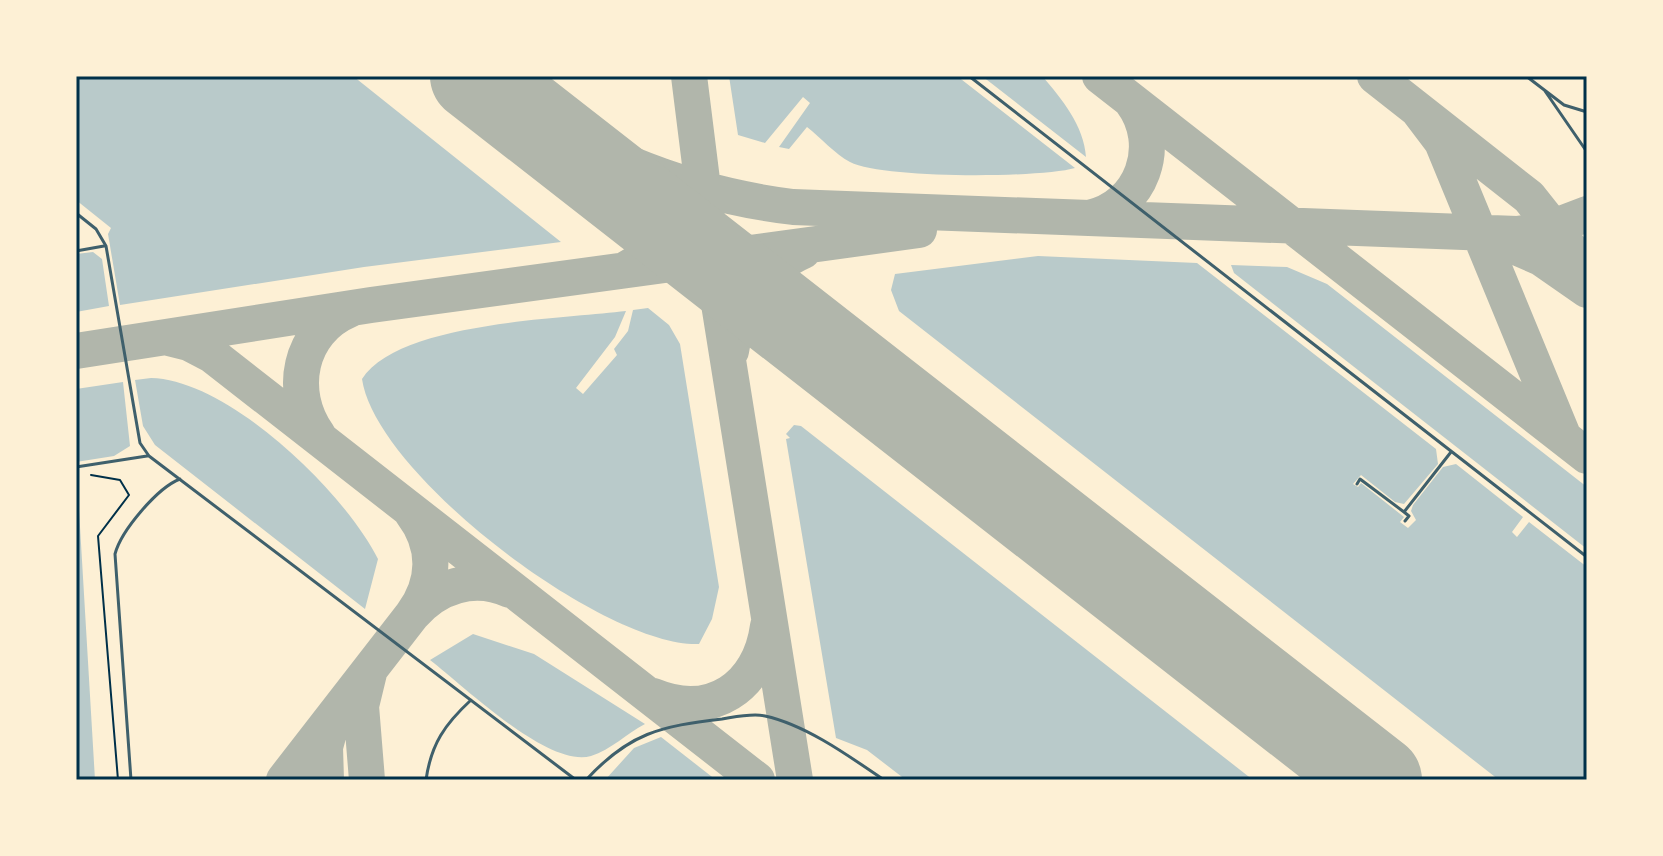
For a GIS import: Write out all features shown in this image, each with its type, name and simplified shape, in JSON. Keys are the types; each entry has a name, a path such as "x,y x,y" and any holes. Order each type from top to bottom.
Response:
{"lane":[{"path":"969,76 1587,557"},
{"path":"1526,76 1564,105 1587,112"},
{"path":"1545,91 1587,152"},
{"path":"76,213 96,229 106,246 140,443 149,456 576,780"},
{"path":"76,251 106,246"},
{"path":"1404,512 1451,452"},
{"path":"76,467 149,456"},
{"path":"131,780 114,555 119,542 156,494 180,479"},
{"path":"1357,484 1360,479 1404,512 1409,516 1405,521"},
{"path":"426,780 429,761 441,731 471,700"},
{"path":"586,780 621,747 647,732 668,726 760,715 786,723 884,780"}],"path":[{"path":"86,474 106,477"}],"shaded area":[{"path":"76,76 353,76 561,242 364,267 120,305 108,234 111,228 76,200"},
{"path":"729,76 957,76 1075,168 998,175 894,172 868,168 844,159 807,127 789,149 779,147 810,103 803,97 765,143 738,135"},
{"path":"982,76 1042,76 1076,124 1086,157"},
{"path":"93,252 102,259 109,306 76,312 76,254"},
{"path":"1038,256 1197,263 1436,449 1438,464 1404,504 1395,502 1361,475 1353,484 1358,487 1361,483 1404,517 1400,522 1408,528 1416,520 1411,511 1413,505 1443,467 1456,464 1523,517 1512,532 1517,537 1529,522 1587,567 1587,780 1499,780 899,311 891,290 895,274"},
{"path":"1231,265 1287,267 1327,284 1587,487 1587,549 1234,273"},
{"path":"648,308 669,325 680,344 719,587 712,619 699,644 658,637 608,617 554,587 500,549 450,506 407,461 377,418 362,379 381,360 409,345 444,335 523,321 626,311 615,337 576,388 583,394 617,355 614,349 628,331 633,310"},
{"path":"151,378 182,384 215,398 282,444 313,473 362,532 378,559 365,609 155,445 143,426 135,380"},
{"path":"123,382 130,446 114,456 76,462 76,389"},
{"path":"794,425 801,426 1253,780 906,780 867,750 836,738 786,439 790,438 786,434"},
{"path":"77,476 95,780 76,780"},
{"path":"473,634 534,654 645,724 591,756 573,756 530,738 430,660"},
{"path":"661,737 716,780 605,780 634,748"}],"taxiway":[{"path":"689,76 712,260 795,780"},
{"path":"1100,76 1587,456"},
{"path":"1375,76 1529,197 1587,270"},
{"path":"482,82 555,127 630,164 709,191 793,207 1517,234 1545,230 1587,214"},
{"path":"1089,218 1107,212 1123,201 1142,172 1146,137 1142,119 1132,102"},
{"path":"1417,109 1442,142 1562,433"},
{"path":"626,269 653,252 674,231 690,205 699,175"},
{"path":"76,351 371,305 919,230"},
{"path":"1495,238 1541,258 1587,290"},
{"path":"731,351 739,320 754,292 775,268 803,251"},
{"path":"318,435 308,418 303,400 303,364 319,332 349,310"},
{"path":"169,338 189,343 212,355 757,780"},
{"path":"412,513 426,538 430,564 426,590 412,615 433,597 457,586 483,583 510,590"},
{"path":"284,780 412,615"},
{"path":"653,696 694,704 729,693 755,666 768,626"},
{"path":"367,780 361,706 369,673"},
{"path":"326,780 325,747 332,721"}],"runway":[{"path":"475,76 1377,780"}]}
